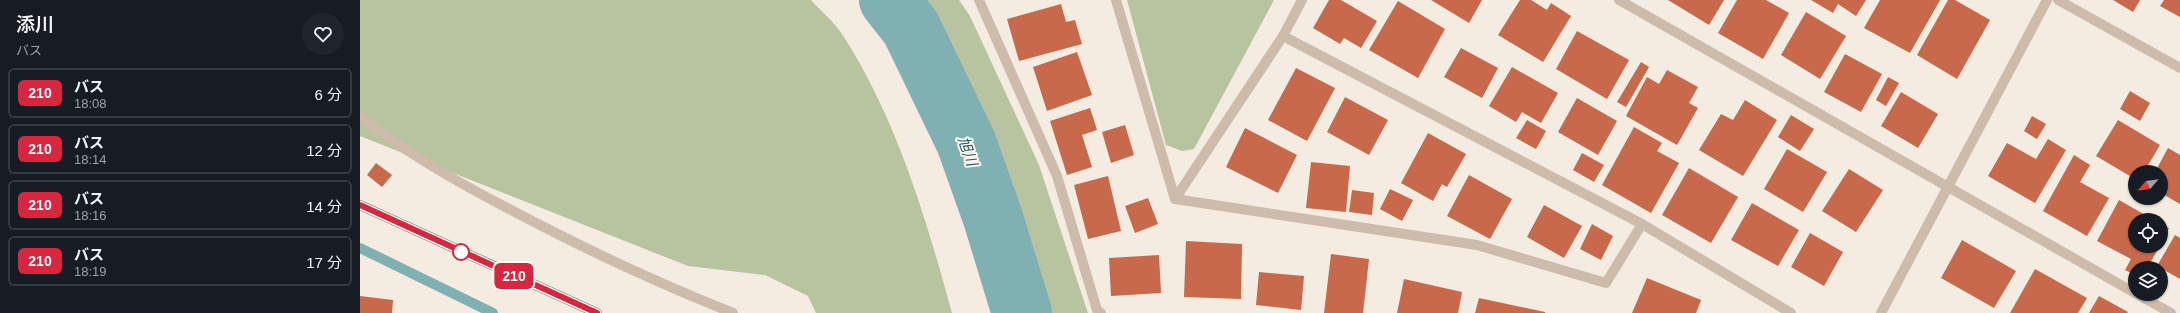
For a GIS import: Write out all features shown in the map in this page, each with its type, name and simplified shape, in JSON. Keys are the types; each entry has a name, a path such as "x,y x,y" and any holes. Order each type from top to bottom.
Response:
{"main road":[{"path":"360,205 597,313"}],"street":[{"path":"979,0 1057,176 1097,310 1101,313"},
{"path":"1116,0 1175,199"},
{"path":"1175,199 1283,36 1302,0"},
{"path":"1619,0 2128,289"},
{"path":"1880,313 2047,0"},
{"path":"2058,0 2180,68"},
{"path":"1283,36 1642,224 1791,313"},
{"path":"360,118 466,188 605,258 733,313"},
{"path":"1175,199 1477,245 1606,284 1642,224"},
{"path":"2150,301 2171,313"}],"green space":[{"path":"360,0 811,0 842,34 861,66 894,134 920,205 952,313 816,313 808,296 765,275 688,266 360,136"},
{"path":"911,0 959,0 970,16 1039,165 1088,313 1046,313 994,165 921,15"},
{"path":"1127,0 1274,0 1194,149 1182,151 1166,145"}],"building":[{"path":"1329,0 1341,0 1377,21 1361,48 1344,38 1340,44 1313,28"},
{"path":"1431,0 1482,0 1469,23"},
{"path":"1520,0 1531,0 1547,10 1551,3 1571,16 1543,62 1498,35"},
{"path":"1668,0 1724,0 1709,25"},
{"path":"1737,0 1766,0 1789,13 1763,59 1718,33"},
{"path":"1811,0 1866,0 1856,16 1838,4 1833,13"},
{"path":"1880,0 1940,0 1910,53 1864,28"},
{"path":"1948,0 1955,0 1990,20 1957,79 1917,55"},
{"path":"2113,0 2140,0 2133,12"},
{"path":"2164,0 2180,0 2180,17 2160,6"},
{"path":"1398,1 1445,29 1418,78 1369,50"},
{"path":"1061,4 1066,22 1075,20 1082,44 1019,61 1007,19"},
{"path":"1806,12 1846,36 1820,79 1781,55"},
{"path":"1577,31 1629,60 1607,99 1556,69"},
{"path":"1461,48 1498,68 1482,98 1444,77"},
{"path":"1077,52 1092,95 1047,111 1033,67"},
{"path":"1845,54 1882,74 1861,112 1824,92"},
{"path":"1641,62 1649,67 1626,107 1617,102"},
{"path":"1512,67 1558,93 1541,123 1522,112 1516,122 1489,106"},
{"path":"1296,68 1335,88 1307,141 1268,120"},
{"path":"1667,70 1698,87 1689,103 1698,108 1677,145 1626,116 1647,77 1659,84"},
{"path":"1888,77 1899,83 1886,106 1876,100"},
{"path":"2130,91 2150,103 2140,121 2120,109"},
{"path":"1901,92 1938,114 1918,148 1881,126"},
{"path":"1345,97 1388,120 1369,155 1327,132"},
{"path":"1577,98 1617,121 1598,155 1558,132"},
{"path":"1745,100 1777,120 1743,176 1699,150 1721,114 1733,120"},
{"path":"1090,108 1097,130 1082,135 1092,167 1067,175 1050,121"},
{"path":"1791,115 1814,129 1800,151 1778,137"},
{"path":"2032,116 2046,124 2037,139 2024,131"},
{"path":"1527,120 1546,131 1536,149 1516,138"},
{"path":"2118,120 2160,145 2148,165 2128,165 2128,175 2096,156"},
{"path":"1125,125 1134,155 1111,163 1102,132"},
{"path":"1634,127 1662,143 1657,151 1679,163 1651,213 1602,185"},
{"path":"1245,128 1297,155 1278,193 1226,167"},
{"path":"1428,133 1466,154 1447,187 1442,184 1433,201 1401,183"},
{"path":"2048,139 2066,150 2035,203 1988,176 2007,143 2036,159"},
{"path":"2168,148 2180,155 2180,204 2168,197 2168,165 2159,165"},
{"path":"1787,149 1827,172 1803,212 1764,189"},
{"path":"1582,153 1604,165 1594,182 1573,170"},
{"path":"2074,155 2090,165 2080,182 2109,198 2087,236 2043,211"},
{"path":"1311,162 1350,166 1346,212 1306,208"},
{"path":"376,163 392,175 382,187 367,175"},
{"path":"1689,168 1738,197 1711,243 1662,215"},
{"path":"1849,169 1883,190 1856,232 1822,211"},
{"path":"1469,175 1512,199 1490,239 1447,216"},
{"path":"1108,176 1121,231 1088,239 1074,185"},
{"path":"1390,189 1413,200 1402,221 1380,209"},
{"path":"1352,190 1374,193 1372,215 1349,212"},
{"path":"1148,198 1158,224 1135,233 1125,206"},
{"path":"2119,200 2142,213 2128,213 2128,253 2156,253 2151,261 2130,261 2131,259 2097,241"},
{"path":"1752,203 1799,230 1778,266 1731,240"},
{"path":"1544,205 1582,226 1564,258 1527,237"},
{"path":"1592,224 1613,236 1601,260 1580,249"},
{"path":"1810,233 1843,252 1824,286 1791,267"},
{"path":"2175,235 2180,238 2180,279 2168,272 2168,261 2160,261 2165,253 2168,253 2168,247"},
{"path":"1962,240 2016,271 1994,308 1941,278"},
{"path":"1186,241 1242,244 1241,299 1184,297"},
{"path":"1331,254 1369,259 1363,313 1324,313"},
{"path":"1159,255 1161,293 1111,296 1109,258"},
{"path":"2128,264 2128,272 2125,270"},
{"path":"2035,269 2087,298 2078,313 2010,313"},
{"path":"1259,272 1304,276 1301,310 1256,305"},
{"path":"1647,278 1701,300 1696,313 1632,313"},
{"path":"1404,279 1462,292 1458,313 1397,313"},
{"path":"360,296 393,300 392,313 360,313"},
{"path":"2099,296 2128,312 2089,313"},
{"path":"1479,298 1545,312 1545,313 1475,313"}],"waterway":[{"name":"旭川","path":"889,0 911,28 966,142 993,218 1022,313"},
{"path":"360,248 493,313"}],"bus line":[{"name":"210","path":"360,205 597,313"}]}
